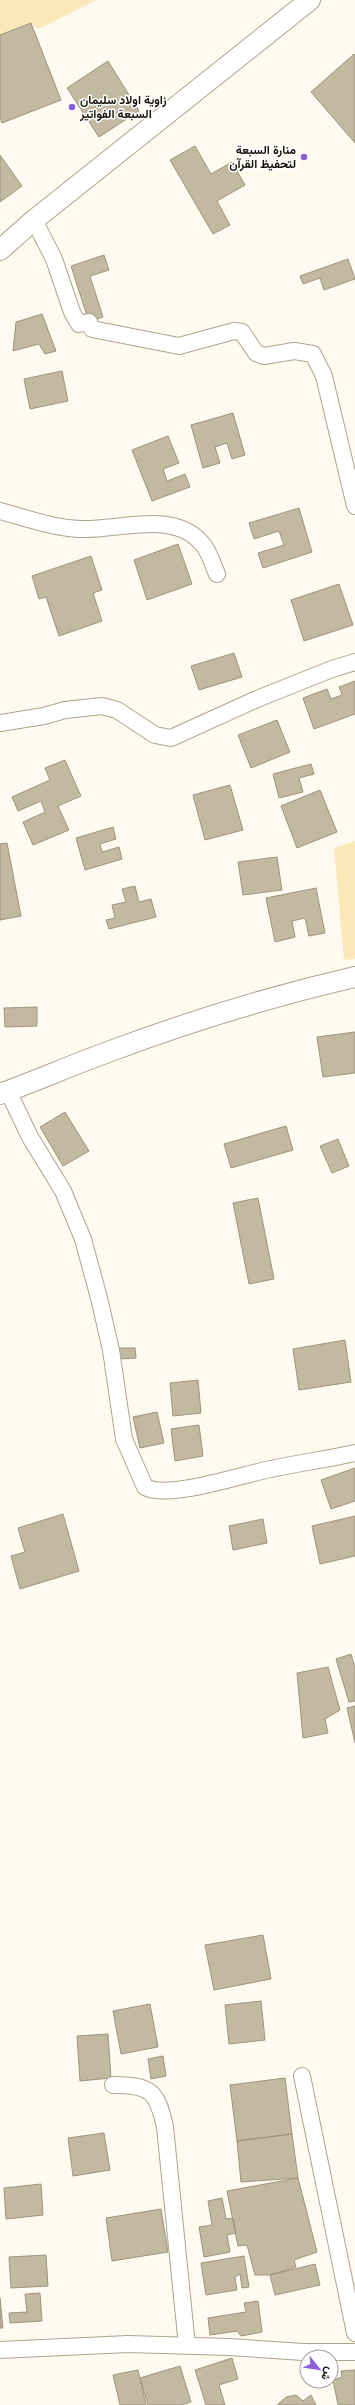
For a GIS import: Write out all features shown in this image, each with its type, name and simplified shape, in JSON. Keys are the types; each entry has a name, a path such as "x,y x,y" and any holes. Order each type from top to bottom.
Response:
{"street":[{"path":"0,250 34,220 310,0"},
{"path":"34,220 54,259 72,312 79,324 89,322 92,329 179,346 234,331 242,332 256,352 264,356 294,351 313,354 324,376 355,506"},
{"path":"0,511 80,530 164,524 190,533 204,546 217,574"},
{"path":"0,723 44,716 65,710 102,706 117,710 155,734 171,738 264,696 332,669 355,662"},
{"path":"355,977 320,985 223,1013 108,1051 4,1092 63,1191 83,1239 100,1298 111,1350 124,1439 145,1487 159,1490 187,1488 271,1468 355,1453"},
{"path":"302,2076 355,2333"},
{"path":"113,2085 136,2085 149,2090 160,2105 165,2127 187,2346"},
{"path":"0,2350 128,2344 303,2352 355,2352"}],"shaded area":[{"path":"0,0 96,0 39,29 31,23 0,35"},
{"path":"355,841 355,959 344,960 334,848"}],"building":[{"path":"31,23 61,100 2,123 0,118 0,35"},
{"path":"354,54 355,55 355,143 311,92"},
{"path":"108,61 139,111 99,137 67,88"},
{"path":"195,146 211,174 232,162 245,185 217,201 230,225 213,234 170,160"},
{"path":"0,155 22,186 0,202"},
{"path":"104,255 109,270 90,276 103,317 89,322 71,266"},
{"path":"348,259 355,279 324,290 320,278 303,284 300,276"},
{"path":"42,314 56,351 45,354 39,344 13,351 16,322"},
{"path":"62,371 68,401 30,409 24,379"},
{"path":"233,413 245,455 232,459 227,443 215,447 220,463 203,468 191,425"},
{"path":"168,436 179,463 163,469 167,481 185,474 190,487 152,501 132,450"},
{"path":"299,508 312,552 263,568 258,553 284,545 279,531 254,539 249,523"},
{"path":"178,544 192,584 147,600 134,560"},
{"path":"91,556 102,590 93,593 102,621 59,636 46,597 39,599 32,576"},
{"path":"339,584 353,625 304,641 291,600"},
{"path":"234,653 242,677 199,690 191,666"},
{"path":"355,681 355,714 314,729 303,698 327,689 331,699 342,695 339,687"},
{"path":"277,720 290,752 251,768 238,735"},
{"path":"65,760 81,796 58,806 69,830 33,845 23,822 45,812 41,801 18,811 12,797 50,780 45,768"},
{"path":"311,764 314,774 299,778 303,792 279,798 273,774"},
{"path":"230,785 243,830 205,840 193,795"},
{"path":"320,790 337,832 297,848 281,806"},
{"path":"113,827 116,839 100,844 102,852 119,847 122,859 85,870 76,838"},
{"path":"7,843 21,916 0,920 0,844"},
{"path":"277,857 282,890 243,895 238,862"},
{"path":"135,886 139,902 151,899 156,917 109,929 106,920 115,918 112,905 126,902 122,889"},
{"path":"316,888 325,933 309,936 305,918 292,921 295,937 275,942 266,898"},
{"path":"37,1007 37,1026 5,1027 4,1008"},
{"path":"355,1032 355,1073 323,1077 317,1037"},
{"path":"65,1112 89,1151 63,1166 40,1127"},
{"path":"286,1126 293,1150 231,1168 224,1144"},
{"path":"338,1139 349,1166 332,1173 320,1146"},
{"path":"258,1198 274,1279 249,1284 233,1203"},
{"path":"345,1340 351,1382 299,1390 293,1349"},
{"path":"117,1348 135,1348 136,1358 118,1359"},
{"path":"198,1380 201,1413 173,1416 170,1383"},
{"path":"157,1412 164,1443 140,1448 133,1417"},
{"path":"199,1425 203,1456 175,1461 171,1429"},
{"path":"355,1468 355,1501 331,1509 321,1480"},
{"path":"63,1514 79,1571 20,1589 11,1556 25,1552 18,1528"},
{"path":"355,1516 355,1556 320,1564 312,1526"},
{"path":"263,1519 267,1543 233,1550 229,1526"},
{"path":"351,1654 355,1668 355,1701 349,1702 336,1659"},
{"path":"328,1667 340,1710 325,1719 328,1733 303,1738 297,1673"},
{"path":"355,1706 355,1743 347,1708"},
{"path":"263,1935 271,1979 214,1990 205,1945"},
{"path":"261,2001 265,2040 229,2044 225,2005"},
{"path":"150,2004 158,2047 121,2054 113,2011"},
{"path":"108,2034 111,2078 80,2081 77,2036"},
{"path":"163,2056 166,2076 151,2079 148,2059"},
{"path":"285,2078 292,2134 237,2141 230,2085"},
{"path":"104,2133 110,2170 73,2176 68,2138"},
{"path":"292,2134 298,2178 241,2182 237,2141"},
{"path":"298,2178 317,2252 294,2260 296,2267 270,2275 255,2275 247,2245 238,2246 227,2191"},
{"path":"41,2184 43,2215 6,2219 4,2188"},
{"path":"222,2198 226,2219 233,2218 236,2233 227,2235 230,2252 204,2257 199,2227 212,2225 208,2201"},
{"path":"161,2209 168,2252 112,2261 106,2218"},
{"path":"46,2255 48,2286 11,2288 9,2257"},
{"path":"244,2256 249,2287 242,2288 240,2274 235,2277 237,2290 206,2295 201,2263"},
{"path":"315,2264 320,2285 275,2295 270,2275"},
{"path":"40,2293 42,2321 10,2323 9,2313 27,2312 25,2294"},
{"path":"0,2298 3,2328 0,2328"},
{"path":"258,2301 262,2332 241,2336 237,2331 210,2335 208,2318 246,2312 244,2303"},
{"path":"232,2358 238,2379 219,2385 225,2405 206,2405 195,2370"},
{"path":"180,2366 191,2402 181,2405 148,2405 140,2378"},
{"path":"138,2370 146,2405 120,2405 113,2375"},
{"path":"355,2370 355,2405 338,2405 335,2389 339,2389 339,2378 342,2377 341,2371"},
{"path":"296,2395 303,2401 311,2395 316,2405 277,2405 286,2397"}],"place":[{"name":"زاوية اولاد سليمان السبعة الفواتير","path":"72,107"},
{"name":"منارة السبعة لتحفيظ القرآن","path":"304,157"}]}
